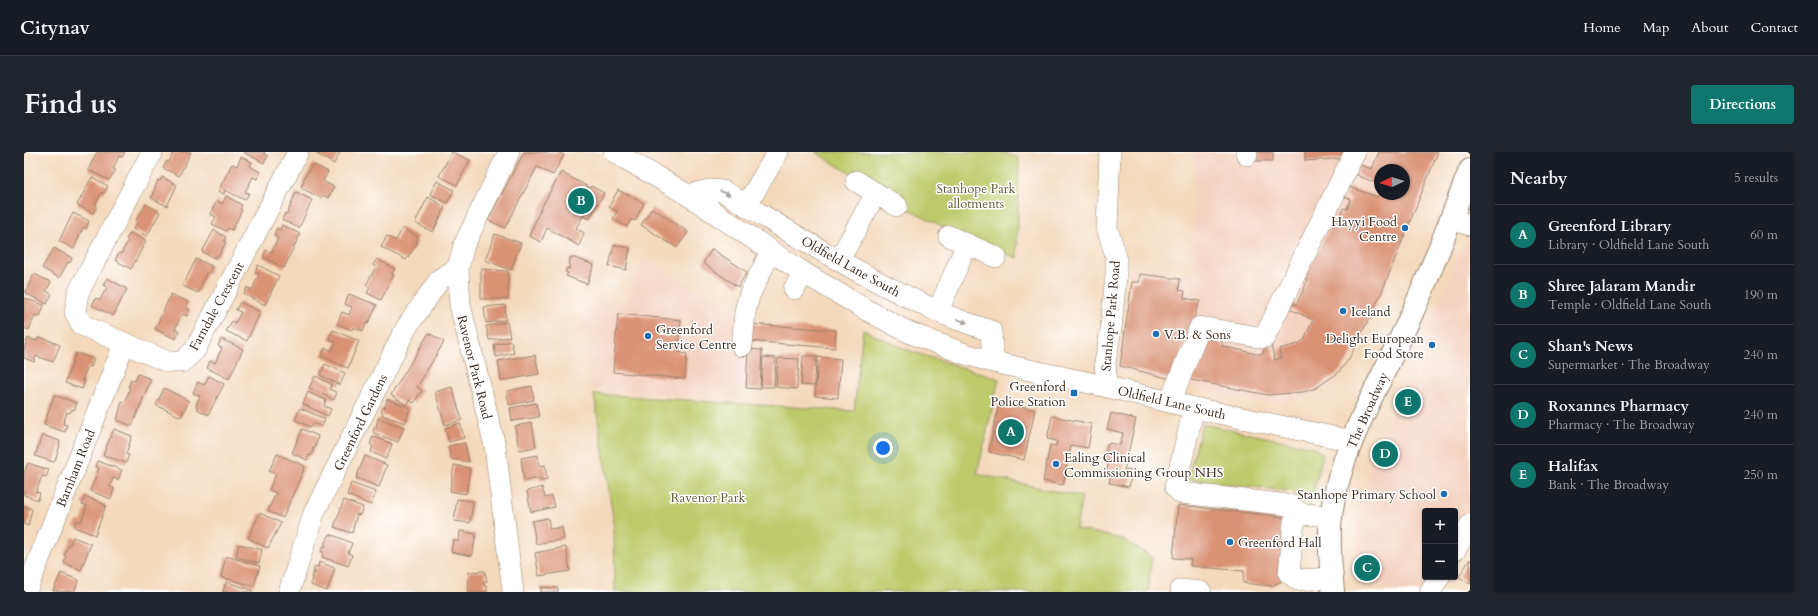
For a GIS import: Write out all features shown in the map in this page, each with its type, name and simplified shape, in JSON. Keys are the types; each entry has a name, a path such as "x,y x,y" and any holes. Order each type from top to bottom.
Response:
{"main road":[{"name":"The Broadway","path":"1334,588 1330,540 1331,516 1337,486 1352,441 1409,321 1460,222 1470,170"}],"street":[{"name":"Farndale Crescent","path":"152,152 78,293 75,312 82,325 168,362 182,362 195,350 298,152"},
{"name":"Ravenor Park Road","path":"509,152 464,245 458,268 460,305 495,446 513,592"},
{"path":"746,206 778,152"},
{"name":"Stanhope Park Road","path":"1104,375 1111,329 1116,274 1116,256 1107,228 1110,152"},
{"path":"1170,402 1200,327 1264,338 1355,152"},
{"name":"Oldfield Lane South","path":"618,153 688,195 771,251 799,281 863,308 908,332 965,354 993,362 1104,375 1170,402 1352,441"},
{"path":"856,181 897,206"},
{"name":"Oldfield Lane South","path":"688,195 709,190 724,191 746,206 839,260 938,312 991,331 993,362"},
{"path":"839,260 876,193"},
{"path":"938,312 958,240 996,256"},
{"path":"742,346 744,312 749,296 771,251"},
{"name":"Greenford Gardens","path":"289,592 314,513 406,328 440,279 458,268"},
{"name":"Barnham Road","path":"26,592 124,344"},
{"path":"1194,408 1174,487 1181,493 1289,505 1302,514 1331,516"},
{"path":"1302,514 1294,521 1289,572 1298,580 1334,588"},
{"path":"1458,545 1470,526"},
{"path":"1430,592 1437,580"}],"shaded area":[{"path":"1195,152 1442,152 1383,295 1351,359 1333,386 1306,398 1265,403 1117,371 1130,267 1193,275"},
{"path":"1469,242 1470,536 1458,556 1458,508 1422,508 1422,580 1443,580 1437,592 1393,592 1355,574 1357,523 1371,463 1464,244"},
{"path":"642,257 748,321 743,400 593,390 580,302 627,304"}],"green space":[{"name":"Stanhope Park allotments","path":"815,152 1003,152 1019,158 1017,258 959,235 909,209"},
{"name":"Ravenor Park","path":"863,330 910,351 999,379 977,474 1082,497 1076,529 1122,539 1152,557 1148,592 615,592 614,524 594,394 854,411"},
{"path":"1202,424 1313,447 1323,454 1309,510 1303,509 1294,492 1188,479"}],"building":[{"path":"97,152 125,152 122,157 119,156 113,169 116,170 109,180 88,170"},
{"path":"174,152 191,152 179,176 163,168 167,161 169,162"},
{"path":"243,152 265,152 264,154 268,156 264,163"},
{"path":"318,152 340,152 334,164 317,154"},
{"path":"452,152 470,160 457,185 439,176"},
{"path":"524,152 557,152 564,155 553,175 537,167 505,228 488,220"},
{"path":"1256,152 1273,152 1273,161 1256,161"},
{"path":"1305,152 1348,152 1348,158 1305,161"},
{"path":"1379,152 1438,152 1381,294 1349,359 1338,373 1316,388 1303,392 1268,395 1186,379 1201,341 1208,336 1222,339 1222,346 1257,354 1263,354 1265,345 1271,345 1275,360 1281,358 1279,349 1298,344 1304,340 1313,320 1290,309 1293,303 1296,305 1308,280 1304,278 1336,215 1340,217 1343,208 1347,209 1351,199 1345,197 1349,187 1374,196 1374,200 1410,200 1410,164 1374,164"},
{"path":"241,157 252,162 250,166 260,172 257,179 253,177 245,192 249,193 245,200 225,190 224,194 218,191 232,164 237,166"},
{"path":"313,164 328,172 323,181 334,187 328,198 323,195 321,198 301,188 304,181 303,180"},
{"path":"1374,164 1374,182 1357,175 1360,165 1372,169"},
{"path":"561,172 590,188 591,186 604,193 589,219 583,216 576,228 584,233 579,246 547,228 541,242 529,236 541,208"},
{"path":"92,177 108,186 104,193 102,192 95,205 97,206 93,213 77,205"},
{"path":"162,177 177,185 167,206 151,198 158,180 160,181"},
{"path":"437,181 454,190 447,203 430,194"},
{"path":"618,190 644,203 635,221 631,219 627,227 613,219 617,211 609,207"},
{"path":"296,192 312,200 299,228 282,220 285,213 287,214"},
{"path":"226,196 242,205 240,209 242,210 232,230 228,228 226,231 212,224 216,217 210,214 217,201 222,204"},
{"path":"428,197 445,207 433,232 415,223"},
{"path":"146,204 160,212 147,236 133,229 138,221 136,220"},
{"path":"652,208 688,232 677,248 641,225"},
{"path":"73,213 89,221 86,229 83,227 74,249 59,241"},
{"path":"282,225 300,234 284,268 263,257 266,250 271,253 278,238 274,235 277,228 280,230"},
{"path":"402,228 418,237 416,241 418,242 406,260 381,247 387,236 396,241"},
{"path":"214,230 226,237 224,241 226,242 219,255 215,258 202,252"},
{"path":"130,233 146,241 131,269 115,260 119,253 121,254 128,241 126,239"},
{"path":"495,234 521,243 511,270 485,260"},
{"path":"614,245 630,248 626,270 609,266"},
{"path":"54,248 72,258 59,278 42,268"},
{"path":"712,249 747,272 738,287 703,263"},
{"path":"572,257 594,265 587,284 566,276 568,273 565,272 567,268 569,269 570,258"},
{"path":"196,259 212,266 208,274 206,273 198,293 183,286"},
{"path":"377,259 395,269 392,274 394,275 381,300 367,293 370,288 366,285 376,267 373,265"},
{"path":"258,265 279,276 265,305 244,294 247,287 252,290 259,274 255,272"},
{"path":"481,269 508,271 508,299 481,299"},
{"path":"34,274 51,282 46,291 52,294 47,304 25,293"},
{"name":"V.B. & Sons","path":"1140,274 1180,279 1179,290 1185,291 1184,298 1200,301 1171,379 1120,366 1132,282 1139,282"},
{"path":"107,278 127,289 113,316 92,305 96,298 100,300 107,287 103,285"},
{"path":"171,294 188,302 186,308 190,310 187,316 182,314 175,329 179,331 176,339 155,329"},
{"path":"349,294 377,305 363,331 353,327 352,330 337,324 342,312 349,315 352,307 345,304"},
{"path":"24,298 44,305 40,317 35,315 29,330 24,328"},
{"path":"240,302 260,312 247,341 226,331 232,321 235,323 241,312 236,310"},
{"path":"505,305 506,320 486,323 484,307"},
{"name":"Greenford Service Centre","path":"618,314 681,320 678,352 687,354 685,379 613,372"},
{"path":"507,322 510,337 489,340 486,326"},
{"path":"750,324 836,330 835,348 749,341"},
{"path":"333,330 359,341 348,368 321,356 325,348 332,351 336,342 329,339"},
{"path":"429,333 444,342 417,387 422,390 414,403 409,400 406,405 391,395"},
{"path":"28,338 37,341 38,338 43,338 60,345 53,362 36,356 34,362 24,358 24,349"},
{"path":"221,339 243,349 229,379 207,368 210,361 215,363 222,348 218,346"},
{"path":"511,341 514,353 496,357 494,345"},
{"path":"748,349 762,350 760,389 746,388"},
{"path":"76,353 94,359 91,367 88,366 82,380 85,381 82,389 65,383"},
{"path":"535,355 539,374 501,381 498,361"},
{"path":"803,356 816,356 815,386 801,385"},
{"path":"763,357 776,358 774,387 761,387"},
{"path":"818,357 841,359 838,398 815,396"},
{"path":"778,358 799,359 797,389 776,387"},
{"path":"325,364 345,373 340,385 320,375"},
{"path":"138,374 151,379 132,426 117,420 122,401 125,402 130,388 128,387 131,380 135,381"},
{"path":"209,376 224,384 208,415 197,409 196,405 200,396 193,393 198,382 204,385"},
{"path":"315,376 332,384 330,389 337,393 334,400 309,388"},
{"path":"532,386 534,400 509,405 507,391"},
{"path":"452,387 462,420 445,425 435,392"},
{"path":"164,388 189,401 181,417 156,405"},
{"path":"308,392 326,400 324,406 331,409 328,416 303,404"},
{"path":"54,395 77,403 74,410 72,409 70,413 67,412 63,424 67,425 65,432 44,425"},
{"path":"387,399 410,408 405,423 382,415 383,413 381,412 383,407 385,408"},
{"path":"999,402 1035,410 1024,460 989,452"},
{"path":"536,403 539,417 512,421 510,408"},
{"path":"300,408 325,419 322,427 313,423 311,427 295,420"},
{"path":"1111,413 1136,419 1124,470 1132,471 1129,487 1109,483 1111,474 1106,473 1109,461 1104,460 1108,443 1120,445 1123,433 1107,429"},
{"name":"Ealing Clinical Commissioning Group NHS","path":"1052,416 1092,424 1088,448 1071,445 1063,485 1043,481 1050,445 1056,446 1057,441 1047,439"},
{"path":"378,418 404,427 398,442 374,433 373,431 375,426 376,427"},
{"path":"460,423 464,438 449,442 445,428"},
{"path":"532,423 536,447 519,450 515,426"},
{"path":"114,429 132,436 126,454 129,455 126,463 103,455"},
{"path":"302,429 318,436 315,448 312,449 314,450 311,456 309,455 307,460 292,453"},
{"path":"42,435 60,441 55,461 53,462 35,456"},
{"path":"373,436 392,444 386,459 371,452 373,446 370,444"},
{"path":"465,443 469,462 451,459 448,446"},
{"path":"277,454 305,466 283,518 268,511 276,493 269,490 276,474 269,471"},
{"path":"538,455 539,466 545,465 547,480 540,481 539,478 524,481 521,458"},
{"path":"365,456 387,465 379,487 356,478"},
{"path":"98,461 122,470 118,480 113,478 110,487 114,488 111,499 90,491 99,468 96,467"},
{"path":"28,463 49,470 46,477 42,476 36,492 40,493 38,500 24,495 24,473"},
{"path":"454,465 470,468 466,494 450,491"},
{"path":"351,483 376,492 371,505 347,495"},
{"path":"542,487 545,498 552,496 555,507 531,512 527,491"},
{"path":"85,496 106,505 95,535 74,527 77,520 81,522 87,506 82,504"},
{"path":"457,499 473,501 470,523 454,521"},
{"path":"344,500 363,507 360,515 357,514 352,533 334,527"},
{"name":"Greenford Hall","path":"1178,505 1283,517 1287,521 1281,581 1272,586 1243,583 1244,571 1190,566 1191,559 1173,558"},
{"path":"24,506 32,509 28,526 24,524"},
{"path":"260,513 281,523 268,548 248,538"},
{"path":"548,518 550,529 562,527 564,539 536,544 532,521"},
{"path":"460,531 476,534 472,556 451,552 453,540 459,541"},
{"path":"330,534 352,543 348,553 352,555 348,566 322,557 323,552 321,552 323,546 325,547 326,545 324,544"},
{"path":"73,537 91,544 81,570 64,563 66,556 64,555"},
{"path":"239,544 262,550 259,563 236,557"},
{"path":"566,547 570,571 539,576 535,553"},
{"path":"226,556 260,566 254,586 221,577"},
{"path":"1470,559 1470,584 1459,577"},
{"path":"319,562 335,568 327,591 311,585 312,573 315,574 313,571 315,566 318,567"},
{"path":"485,571 487,582 484,582 484,586 487,586 487,592 468,592 469,572"},
{"path":"61,573 79,580 74,592 53,591"},
{"path":"226,582 252,590 252,592 223,592"},
{"path":"541,587 558,588 558,592 541,592"}],"place":[{"name":"Shree Jalaram Mandir","path":"581,201"},
{"name":"Hayyi Food Centre","path":"1405,228"},
{"name":"Iceland","path":"1343,311"},
{"name":"V.B. & Sons","path":"1156,334"},
{"name":"Greenford Service Centre","path":"648,336"},
{"name":"Delight European Food Store","path":"1432,345"},
{"name":"Greenford Police Station","path":"1074,393"},
{"name":"Halifax","path":"1408,402"},
{"name":"Greenford Library","path":"1011,432"},
{"name":"Roxannes Pharmacy","path":"1385,454"},
{"name":"Ealing Clinical Commissioning Group NHS","path":"1056,464"},
{"name":"Stanhope Primary School","path":"1444,494"},
{"name":"Greenford Hall","path":"1230,542"},
{"name":"Shan's News","path":"1367,568"}]}
